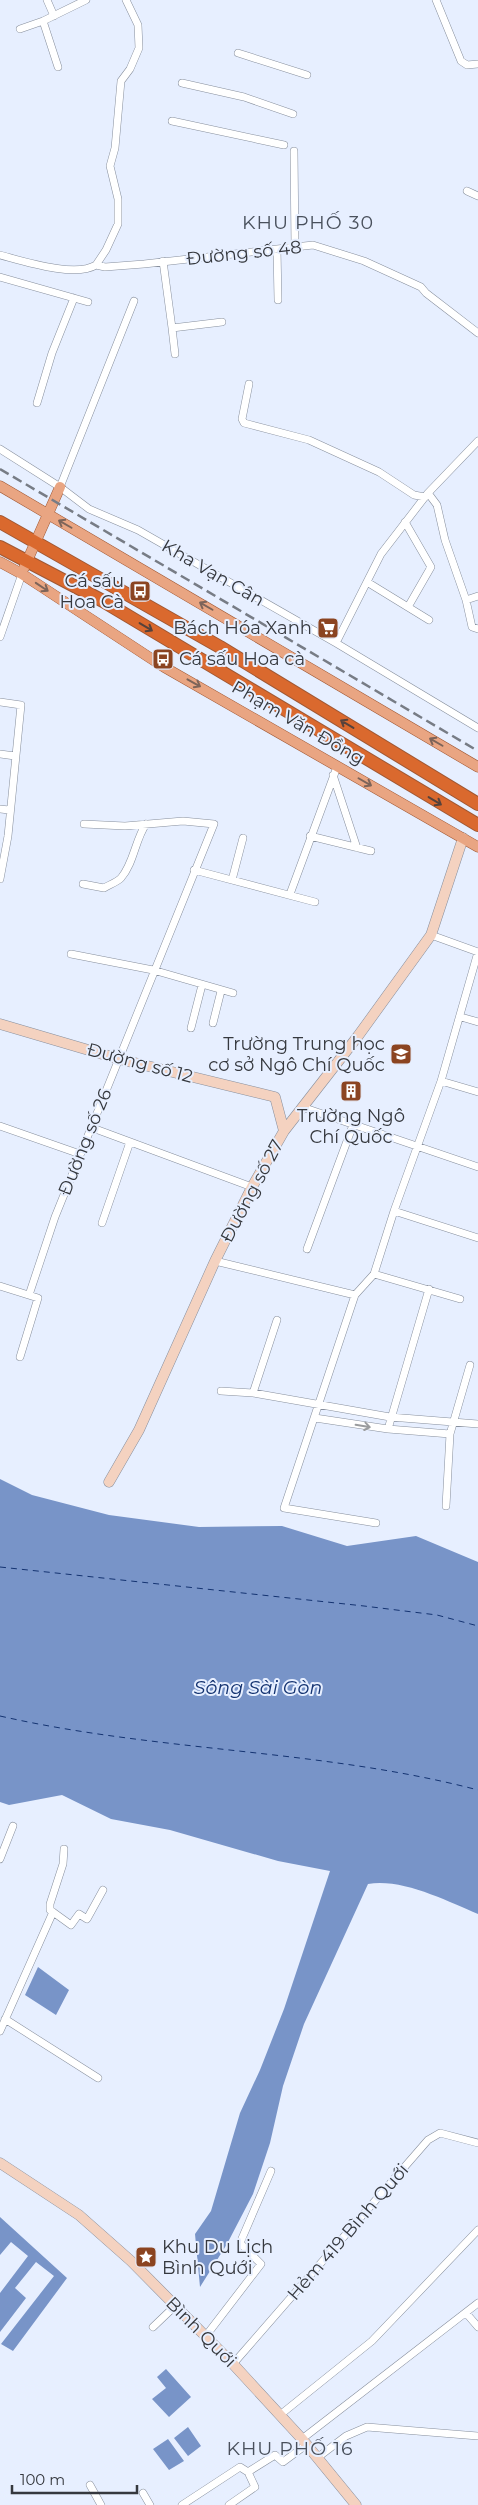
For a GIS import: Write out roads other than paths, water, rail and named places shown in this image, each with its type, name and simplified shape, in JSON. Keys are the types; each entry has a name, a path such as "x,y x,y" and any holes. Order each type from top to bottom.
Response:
{"highway":[{"name":"Phạm Văn Đồng","path":"0,522 220,647 478,804"},
{"name":"Phạm Văn Đồng","path":"0,547 111,606 478,825"}],"main road":[{"path":"0,486 478,767"},
{"path":"22,574 46,513 60,486"},
{"name":"Phạm Văn Đồng","path":"0,562 22,574 164,667 251,715 335,771 478,847"}],"street":[{"path":"47,0 54,16"},
{"path":"20,29 43,21 86,0"},
{"path":"0,255 60,269 90,269 96,266 106,250 118,224 118,199 110,166 115,148 122,81 130,69 138,48 138,25 126,0"},
{"path":"436,0 461,61 467,65 477,65"},
{"path":"43,21 58,66"},
{"path":"238,53 307,75"},
{"path":"182,83 244,97 293,114"},
{"path":"172,121 284,145"},
{"path":"294,151 295,247"},
{"path":"466,191 478,196"},
{"name":"Đường số 48","path":"96,266 106,267 225,257 314,245 364,261 421,287 426,293 478,333"},
{"path":"277,249 278,300"},
{"path":"163,261 175,354"},
{"path":"0,277 88,302"},
{"path":"38,403 52,353 74,298"},
{"path":"60,486 134,301"},
{"path":"172,328 222,322"},
{"path":"249,384 242,419 244,423 309,440 379,472 414,495 427,495 438,505 445,540 466,600 472,627 478,628"},
{"path":"336,643 381,554 427,495 476,443"},
{"path":"476,443 478,453"},
{"name":"Kha Vạn Cân","path":"0,449 60,486 89,509 138,530 336,643 478,728"},
{"path":"405,522 431,567 408,607"},
{"path":"0,637 22,574"},
{"path":"367,582 429,620"},
{"path":"466,600 478,596"},
{"path":"0,702 21,705 0,879"},
{"path":"0,754 16,756"},
{"path":"290,894 335,771"},
{"path":"335,771 357,848"},
{"path":"0,809 9,810"},
{"name":"Đường số 26","path":"29,1295 49,1234 90,1127 214,824 183,821 146,824"},
{"path":"84,824 146,824"},
{"path":"84,884 104,888 121,878 146,824"},
{"path":"310,836 371,851"},
{"path":"232,880 243,838"},
{"name":"Đường số 27","path":"109,1482 139,1430 215,1261 252,1187 284,1131 358,1036 431,935 463,838"},
{"path":"194,870 315,902"},
{"path":"376,1523 284,1508 355,1295 374,1274 394,1211 441,1081 461,1017 478,952 431,935"},
{"path":"71,954 153,970 233,993"},
{"path":"190,1028 202,985"},
{"path":"213,1023 221,991"},
{"path":"461,1017 478,1022"},
{"name":"Đường số 12","path":"0,1024 119,1059 275,1097 284,1131"},
{"path":"441,1081 478,1092"},
{"path":"302,1108 478,1167"},
{"path":"307,1249 353,1125"},
{"path":"0,1126 80,1154"},
{"path":"90,1127 252,1187"},
{"path":"102,1223 130,1142"},
{"path":"394,1211 478,1238"},
{"path":"215,1261 355,1295"},
{"path":"374,1274 460,1299"},
{"path":"0,1286 38,1298 20,1357"},
{"path":"388,1429 429,1289"},
{"path":"253,1393 277,1320"},
{"path":"446,1506 452,1422 470,1364"},
{"path":"221,1391 253,1393 318,1406 390,1417 478,1424"},
{"path":"315,1418 388,1429 450,1434"},
{"path":"0,1859 14,1826"},
{"path":"64,1850 63,1864 50,1904 53,1912 71,1925 78,1914 87,1919 103,1890"},
{"path":"0,2031 53,1912"},
{"path":"5,2019 98,2078"},
{"name":"Hẻm 419 Bình Quới","path":"233,2364 428,2140 440,2133 478,2143"},
{"name":"Bình Quới","path":"0,2163 79,2215 131,2261 233,2364 304,2442 356,2505"},
{"path":"205,2337 261,2264 240,2243 271,2171"},
{"path":"280,2415 372,2341 478,2230"},
{"path":"248,2472 275,2455 283,2462 304,2442 478,2303"},
{"path":"153,2327 175,2306"},
{"path":"466,2313 478,2327"},
{"path":"317,2458 346,2436 367,2427 478,2436"},
{"path":"182,2505 240,2467 248,2472 254,2487 228,2505"},
{"path":"90,2486 101,2505"},
{"path":"143,2493 150,2505"}],"water":[{"name":"Sông Sài Gòn","path":"0,1479 32,1495 109,1515 199,1527 282,1526 347,1546 416,1536 478,1562 478,1914 410,1887 381,1883 368,1884 304,2024 283,2086 270,2143 253,2194 227,2244 200,2287 195,2234 211,2211 240,2113 260,2070 284,2009 330,1871 278,1861 170,1830 111,1819 62,1795 9,1805 0,1802"},
{"path":"38,1967 69,1990 56,2015 25,1995"},
{"path":"0,2217 67,2278 13,2351 1,2344 54,2276 36,2262 15,2288 26,2298 0,2332 0,2293 28,2256 11,2242 0,2255"},
{"path":"166,2369 191,2397 169,2417 152,2399 166,2388 157,2377"},
{"path":"188,2427 201,2446 188,2456 174,2438"},
{"path":"168,2439 184,2461 169,2470 153,2449"}],"railway":[{"path":"0,469 478,751"}],"place":[{"name":"Cá sấu Hoa Cà","path":"140,591"},
{"name":"Bách Hóa Xanh","path":"328,628"},
{"name":"Cá sấu Hoa cà","path":"163,659"},
{"name":"Trường Trung học cơ sở Ngô Chí Quốc","path":"401,1054"},
{"name":"Trường Ngô Chí Quốc","path":"351,1091"},
{"name":"Khu Du Lịch Bình Qưới","path":"146,2257"}],"district":[{"name":"KHU PHỐ 30","path":"308,222"},
{"name":"KHU PHỐ 16","path":"290,2448"}]}
